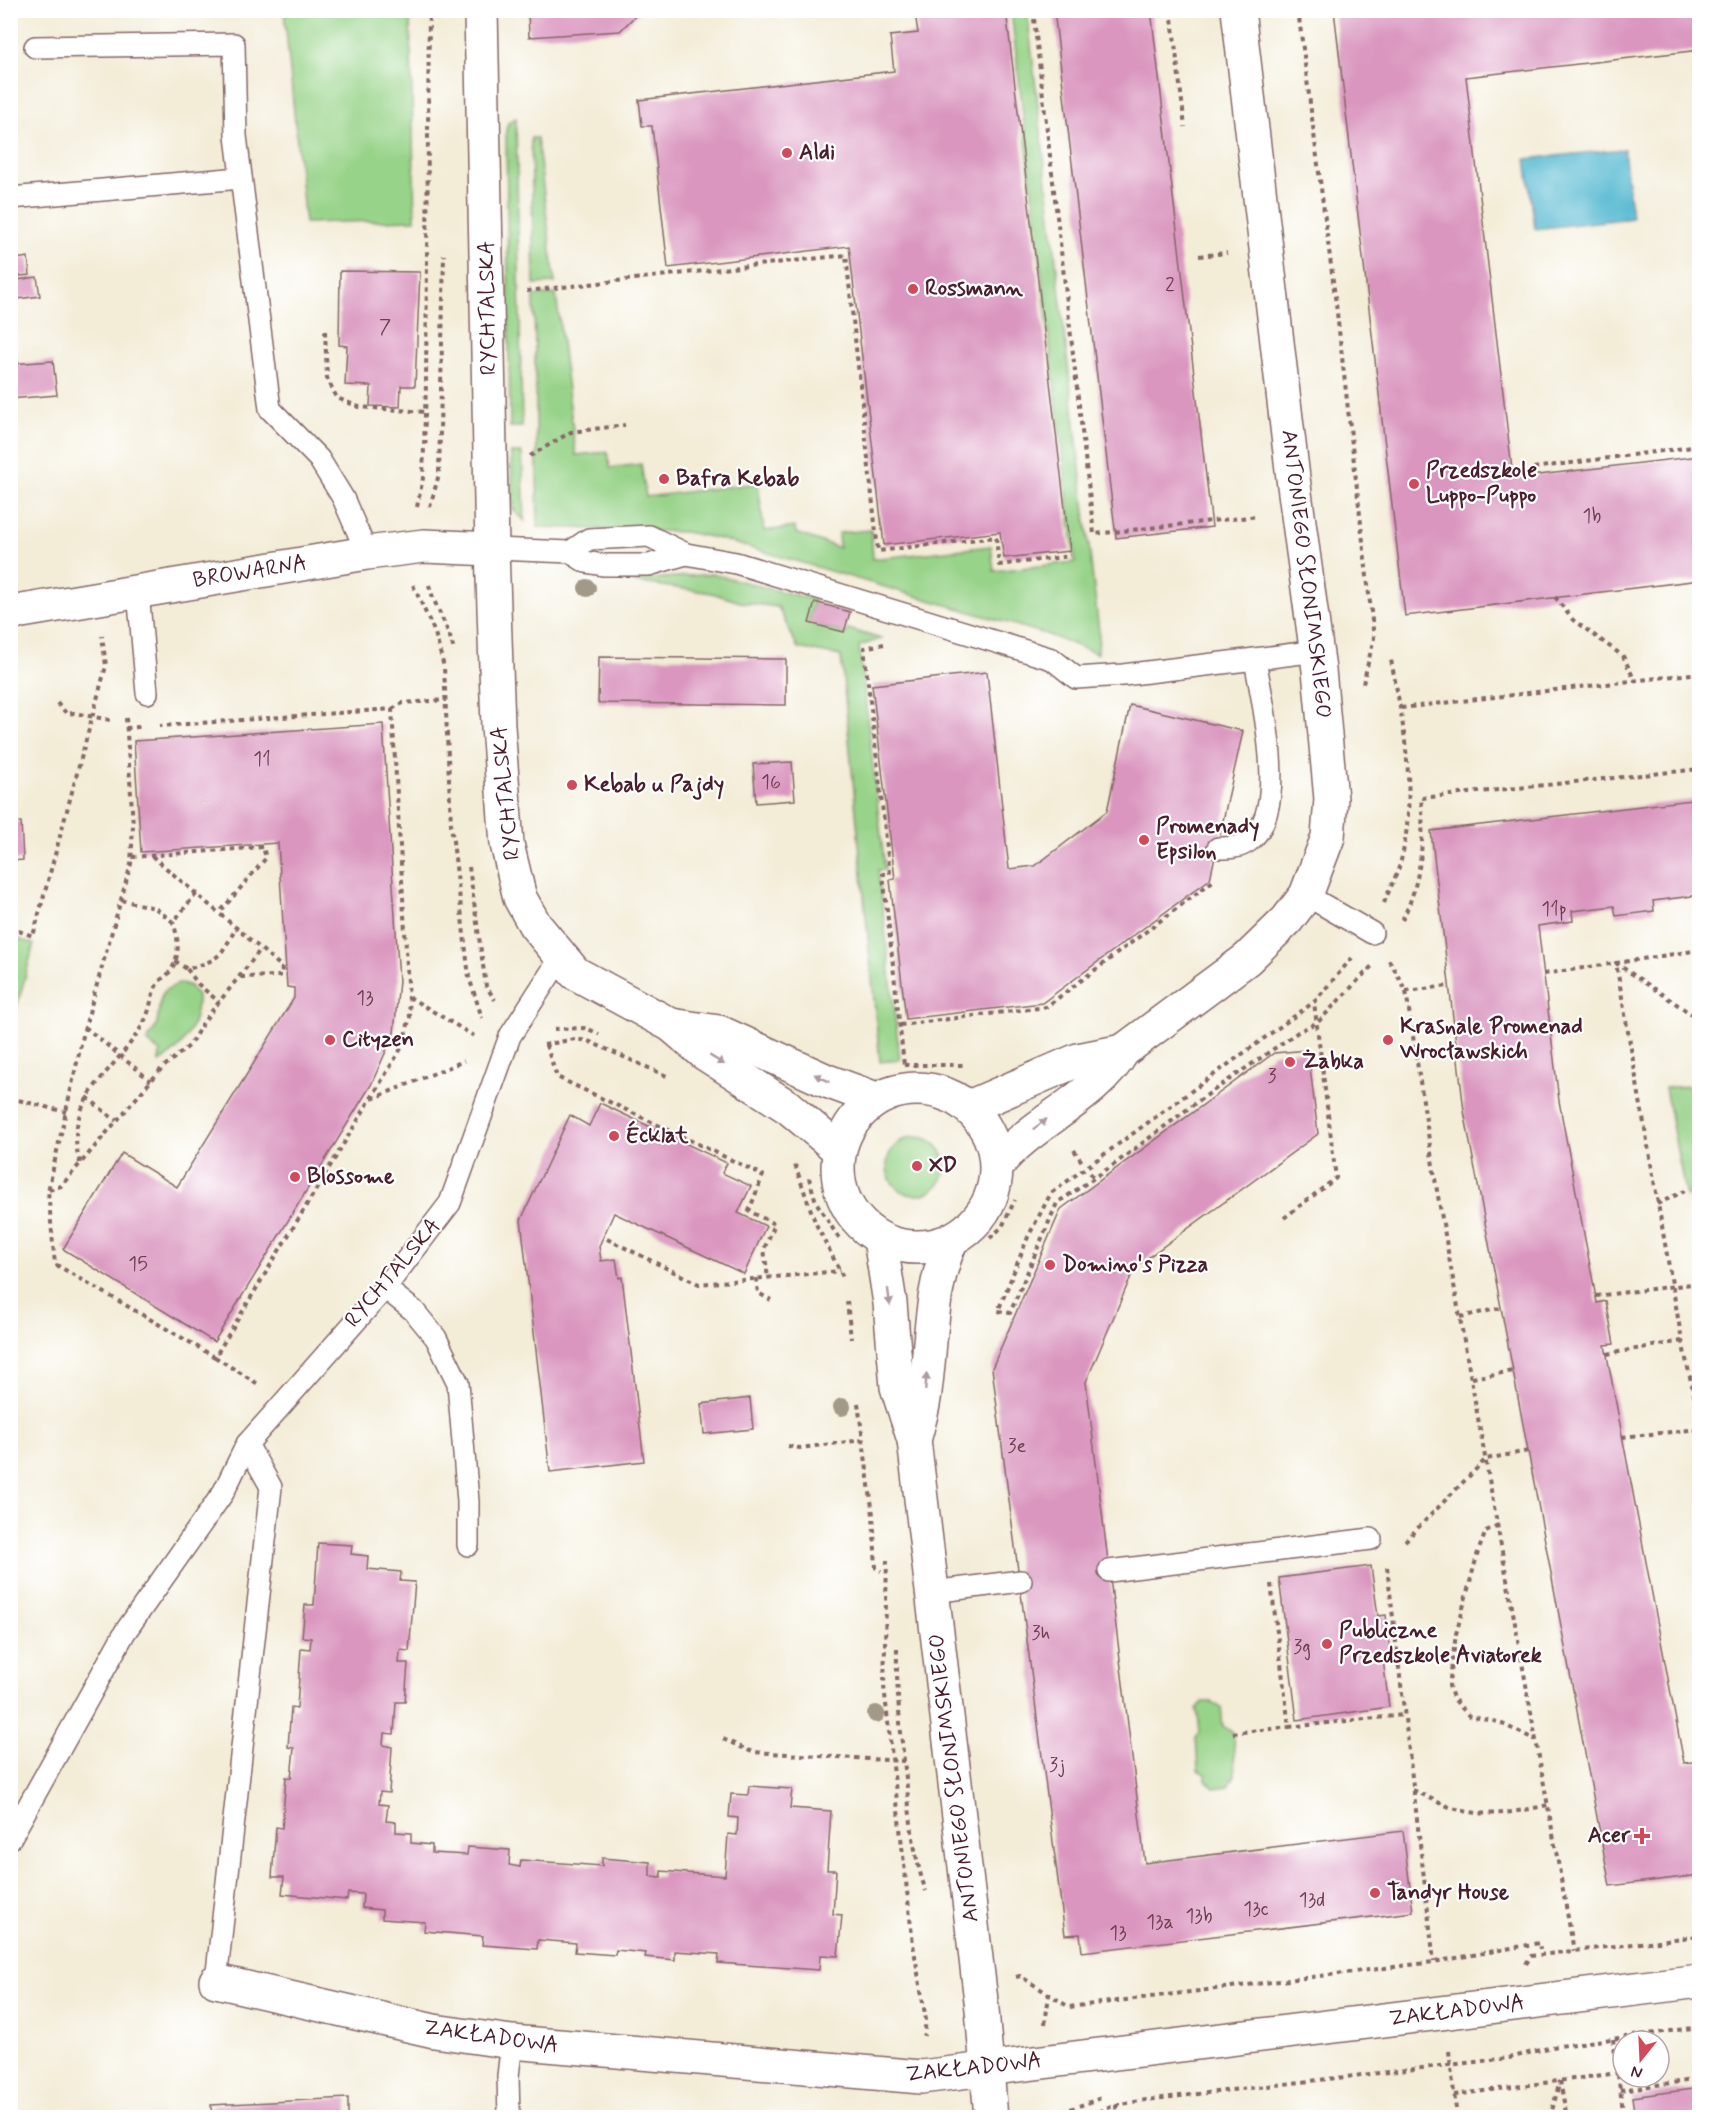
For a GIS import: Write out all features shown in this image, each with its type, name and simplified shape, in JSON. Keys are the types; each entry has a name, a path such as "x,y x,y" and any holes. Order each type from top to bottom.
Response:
{"street":[{"name":"RYCHTALSKA","path":"481,10 492,549 498,726 507,844 520,898 535,925 561,957"},
{"name":"ANTONIEGO SŁONIMSKIEGO","path":"998,1164 1010,1149 1040,1124 1089,1090 1113,1069 1123,1051 1247,959 1287,920 1306,895 1328,837 1331,800 1317,651 1293,477 1238,10"},
{"name":"BROWARNA","path":"10,613 367,553 414,548 492,549"},
{"path":"561,957 574,973 593,985 671,1024 704,1053 788,1107 840,1150"},
{"path":"671,1024 719,1032 876,1100"},
{"name":"ANTONIEGO SŁONIMSKIEGO","path":"969,1107 1078,1060 1123,1051"},
{"path":"907,1089 940,1092 969,1107 989,1132 998,1164 995,1187 986,1209 971,1228 951,1241 934,1247 916,1248 898,1246 880,1239 863,1227 845,1201 838,1171 840,1150 853,1120 876,1100 907,1089"},
{"name":"ANTONIEGO SŁONIMSKIEGO","path":"880,1239 890,1303 897,1387 914,1440 988,2068 991,2118"},
{"name":"ANTONIEGO SŁONIMSKIEGO","path":"914,1440 924,1400 934,1294 942,1263 951,1241"},
{"name":"ZAKŁADOWA","path":"216,1981 434,2031 512,2042 921,2078 1700,1981"}],"lane":[{"path":"35,47 234,44 236,136 270,409 319,459 343,498 367,553"},
{"path":"10,198 241,178"},
{"path":"492,549 570,552 586,562 603,565 649,565 686,554 736,563 1052,659 1076,678 1123,675 1317,651"},
{"path":"138,591 147,693"},
{"path":"1218,848 1232,848 1249,841 1261,825 1270,801 1266,730 1255,659"},
{"path":"1306,895 1372,933"},
{"name":"RYCHTALSKA","path":"10,1839 125,1632 224,1493 247,1444 332,1344 385,1288 450,1203 498,1063 521,1017 561,957"},
{"path":"385,1288 414,1311 436,1338 458,1383 468,1501 468,1545"},
{"path":"216,1981 270,1487 247,1444"},
{"path":"1109,1571 1371,1539"},
{"path":"932,1592 1021,1581"},
{"path":"509,2118 508,2076 512,2042"}],"path":[{"path":"429,10 423,478 415,515 401,532 414,548 425,526 439,474 444,246"},
{"path":"1033,10 1094,534 1263,516"},
{"path":"1171,10 1185,127"},
{"path":"1199,256 1232,252"},
{"path":"527,291 846,255 878,551 996,537 999,565 1071,556"},
{"path":"325,331 327,378 337,398 359,407 425,412"},
{"path":"530,456 571,432 625,425"},
{"path":"423,442 431,442"},
{"path":"1535,476 1533,468 1700,447"},
{"path":"1555,597 1573,620 1623,656 1635,681"},
{"path":"904,1065 884,874 890,874 864,648 903,640 913,615"},
{"path":"10,928 33,936 106,666 102,631"},
{"path":"1391,660 1401,708 1410,795 1400,864 1372,933 1314,1002 1051,1193 1028,1237 998,1311 1010,1313 1057,1203 1197,1102 1298,1032 1318,1022 1385,952 1409,906 1422,846 1421,798 1700,769"},
{"path":"1401,708 1700,673"},
{"path":"126,728 392,709 403,703 446,700"},
{"path":"57,703 66,714 110,720"},
{"path":"125,706 133,825 132,858 85,1027 48,1191 55,1264 215,1357 265,1390"},
{"path":"215,1357 402,1047 410,1017 392,709"},
{"path":"132,858 263,847 266,858 220,912"},
{"path":"152,856 237,926 282,967 281,976 239,977"},
{"path":"900,1025 1046,1007 1215,879"},
{"path":"173,922 197,893"},
{"path":"80,1163 76,1148 77,1121 87,1097 146,1018 158,982 168,974 175,961 179,940 173,922 154,908 121,900"},
{"path":"187,969 213,962 222,952 237,926"},
{"path":"1372,933 1406,991 1460,1317 1574,1951"},
{"path":"48,1191 61,1186 162,1068 189,1046 204,1021 261,949"},
{"path":"1544,974 1700,950"},
{"path":"480,953 486,986 499,1006 541,1027 586,1029 606,1036"},
{"path":"175,961 187,969 198,984 219,1002"},
{"path":"1616,963 1700,1020"},
{"path":"1616,963 1682,1341 1700,1422"},
{"path":"1406,991 1449,986"},
{"path":"409,997 477,1038 480,1029"},
{"path":"1284,1218 1336,1178 1314,1002"},
{"path":"85,1027 151,1081"},
{"path":"546,1045 557,1077 763,1175 749,1210 775,1224 764,1249 768,1278"},
{"path":"370,1100 470,1058"},
{"path":"893,1066 975,1065"},
{"path":"12,1090 10,1097 66,1112"},
{"path":"87,1097 116,1121"},
{"path":"790,1159 815,1222 840,1270 845,1287"},
{"path":"1090,1173 1094,1178"},
{"path":"808,1175 816,1202 842,1244"},
{"path":"1657,1204 1684,1191"},
{"path":"607,1239 699,1284 840,1270"},
{"path":"756,1278 758,1293 771,1299"},
{"path":"1596,1296 1700,1283"},
{"path":"846,1296 852,1348"},
{"path":"1460,1317 1502,1308"},
{"path":"1607,1354 1682,1341"},
{"path":"1472,1378 1513,1371"},
{"path":"857,1394 873,1515 876,1568 881,1571"},
{"path":"1623,1437 1700,1430"},
{"path":"788,1446 800,1448 863,1440"},
{"path":"1403,1544 1486,1459 1528,1451"},
{"path":"1498,1525 1486,1531 1478,1552 1456,1634 1449,1686 1453,1698 1469,1716 1498,1722 1536,1741"},
{"path":"1371,1539 1383,1537 1434,1962"},
{"path":"1267,1551 1289,1728"},
{"path":"887,1552 885,1686 913,1944 926,2020 921,2078"},
{"path":"1233,1733 1404,1715"},
{"path":"723,1738 752,1752 904,1761"},
{"path":"1413,1790 1454,1809 1483,1814 1515,1812 1548,1805"},
{"path":"1523,1969 1531,1956 1700,1936"},
{"path":"1020,1976 1070,2007 1434,1962 1539,1943 1540,1949"},
{"path":"1045,2028 1049,1995"},
{"path":"1671,2031 1700,2027"},
{"path":"1082,2118 1116,2105 1509,2058 1552,2047 1611,2039"},
{"path":"1449,2050 1456,2118"},
{"path":"1454,2095 1611,2074"},
{"path":"1624,2118 1620,2090 1700,2079"},
{"path":"1550,2118 1560,2081"},
{"path":"1560,2081 1567,2118"},
{"path":"1116,2105 1117,2118"}],"green space":[{"path":"284,11 410,11 415,220 305,223"},
{"path":"1011,11 1027,11 1099,632 1098,654 1046,634 720,539 686,532 538,527 534,296 556,294 576,455 608,452 610,468 641,464 646,497 758,483 764,531 795,527 796,533 839,548 838,533 871,530 873,559 991,546 994,571 1075,562"},
{"path":"516,118 522,427 510,427 506,130 508,123"},
{"path":"531,138 537,138 555,283 534,284"},
{"path":"511,453 522,453 525,521 513,509"},
{"path":"713,574 814,600 809,622 846,634 848,629 881,639 859,646 885,870 878,870 900,1060 880,1062 841,656 798,648 778,607 740,602 712,593 627,581"},
{"path":"10,937 34,944 11,1028"},
{"path":"181,983 190,986 197,996 195,1016 188,1035 182,1043 168,1057 159,1062 160,1052 146,1041 156,1026 165,990"},
{"path":"1699,1085 1699,1190 1686,1197 1665,1088"},
{"path":"910,1137 922,1137 932,1141 941,1150 945,1172 937,1187 922,1195 910,1195 900,1191 891,1182 887,1172 887,1160 891,1150 900,1141"},
{"path":"1203,1702 1212,1702 1221,1708 1223,1726 1233,1733 1235,1777 1228,1786 1214,1788 1206,1780 1206,1774 1198,1770 1196,1737 1200,1732 1197,1709"}],"water":[{"path":"1624,149 1632,218 1535,229 1526,159"}],"building":[{"path":"528,10 641,10 620,31 529,37"},
{"path":"934,10 1006,10 1070,551 1004,558 1000,532 884,545 849,246 668,268 652,126 642,126 639,100 894,71 890,36 918,33 915,13"},
{"path":"1054,10 1151,10 1212,527 1116,538"},
{"path":"1334,10 1700,10 1700,50 1466,77 1513,478 1700,456 1700,580 1405,616"},
{"path":"28,257 30,275 10,277 10,260"},
{"path":"340,271 420,272 415,386 401,386 400,407 370,406 371,386 345,385 347,346 339,345"},
{"path":"37,277 40,296 10,300 10,281"},
{"path":"53,361 57,395 10,399 10,364"},
{"path":"815,602 850,612 844,632 809,623"},
{"path":"599,657 786,659 786,705 598,703"},
{"name":"Promenady Epsilon","path":"987,672 1009,869 1035,866 1107,811 1130,705 1243,731 1210,879 1042,1003 906,1019 890,880 895,879 872,685"},
{"name":"Cityzen","path":"383,724 399,981 394,1033 371,1085 214,1342 63,1249 122,1153 177,1187 294,998 294,988 287,987 278,843 141,852 134,741"},
{"path":"792,762 795,800 756,803 753,764"},
{"path":"1700,799 1700,895 1653,901 1654,911 1616,916 1614,906 1572,911 1573,921 1538,926 1559,1101 1597,1303 1606,1301 1614,1344 1605,1345 1684,1763 1700,1761 1700,1875 1610,1886 1464,1111 1431,831"},
{"path":"21,822 23,860 10,861 10,823"},
{"path":"1308,1050 1318,1134 1135,1267 1086,1382 1145,1863 1403,1831 1413,1912 1082,1952 1080,1934 1065,1935 992,1368 1061,1209 1274,1053"},
{"path":"600,1103 727,1163 722,1173 751,1186 738,1213 766,1226 744,1274 614,1213 599,1246 601,1261 616,1259 619,1278 622,1277 644,1461 550,1472 521,1220 570,1115 589,1126"},
{"path":"750,1398 753,1429 704,1434 701,1404"},
{"path":"318,1543 352,1545 351,1554 368,1556 367,1569 401,1572 400,1581 415,1582 409,1651 400,1650 399,1663 408,1663 405,1702 396,1702 394,1734 384,1733 383,1745 392,1747 389,1793 380,1792 379,1804 388,1805 386,1821 396,1822 396,1832 411,1833 411,1843 432,1845 432,1853 467,1855 468,1847 510,1850 509,1865 520,1867 521,1860 602,1866 602,1858 650,1862 650,1876 661,1877 661,1871 725,1876 728,1834 737,1835 738,1818 729,1817 731,1794 748,1795 749,1786 792,1789 790,1808 831,1811 827,1870 836,1870 833,1914 842,1915 838,1956 820,1955 819,1970 718,1963 719,1954 675,1951 675,1960 645,1957 646,1953 616,1950 615,1955 575,1952 576,1943 538,1940 537,1949 482,1945 483,1936 424,1931 425,1922 382,1919 382,1910 362,1908 363,1894 348,1893 347,1900 282,1894 284,1877 272,1877 276,1827 282,1828 286,1777 291,1778 294,1748 288,1747 291,1707 297,1708 301,1648 310,1649 311,1638 302,1637 305,1605 314,1605"},
{"path":"1371,1566 1378,1616 1386,1615 1391,1658 1383,1659 1389,1707 1297,1720 1279,1578"},
{"path":"1700,2088 1700,2118 1635,2118 1632,2097"},
{"path":"348,2098 348,2118 212,2118 211,2105"}],"place":[{"name":"Aldi","path":"787,153"},
{"name":"Rossmann","path":"913,289"},
{"name":"Bafra Kebab","path":"664,479"},
{"name":"Przedszkole Luppo-Puppo","path":"1414,484"},
{"name":"Kebab u Pajdy","path":"572,785"},
{"name":"Promenady Epsilon","path":"1144,840"},
{"name":"Cityzen","path":"330,1040"},
{"name":"Krasnale Promenad Wrocławskich","path":"1388,1040"},
{"name":"Żabka","path":"1290,1062"},
{"name":"Écklat","path":"614,1136"},
{"name":"XD","path":"917,1166"},
{"name":"Blossome","path":"295,1177"},
{"name":"Domino's Pizza","path":"1050,1265"},
{"name":"Publiczne Przedszkole Aviatorek","path":"1327,1644"},
{"name":"Acer","path":"1642,1836"},
{"name":"Tandyr House","path":"1375,1893"}]}
